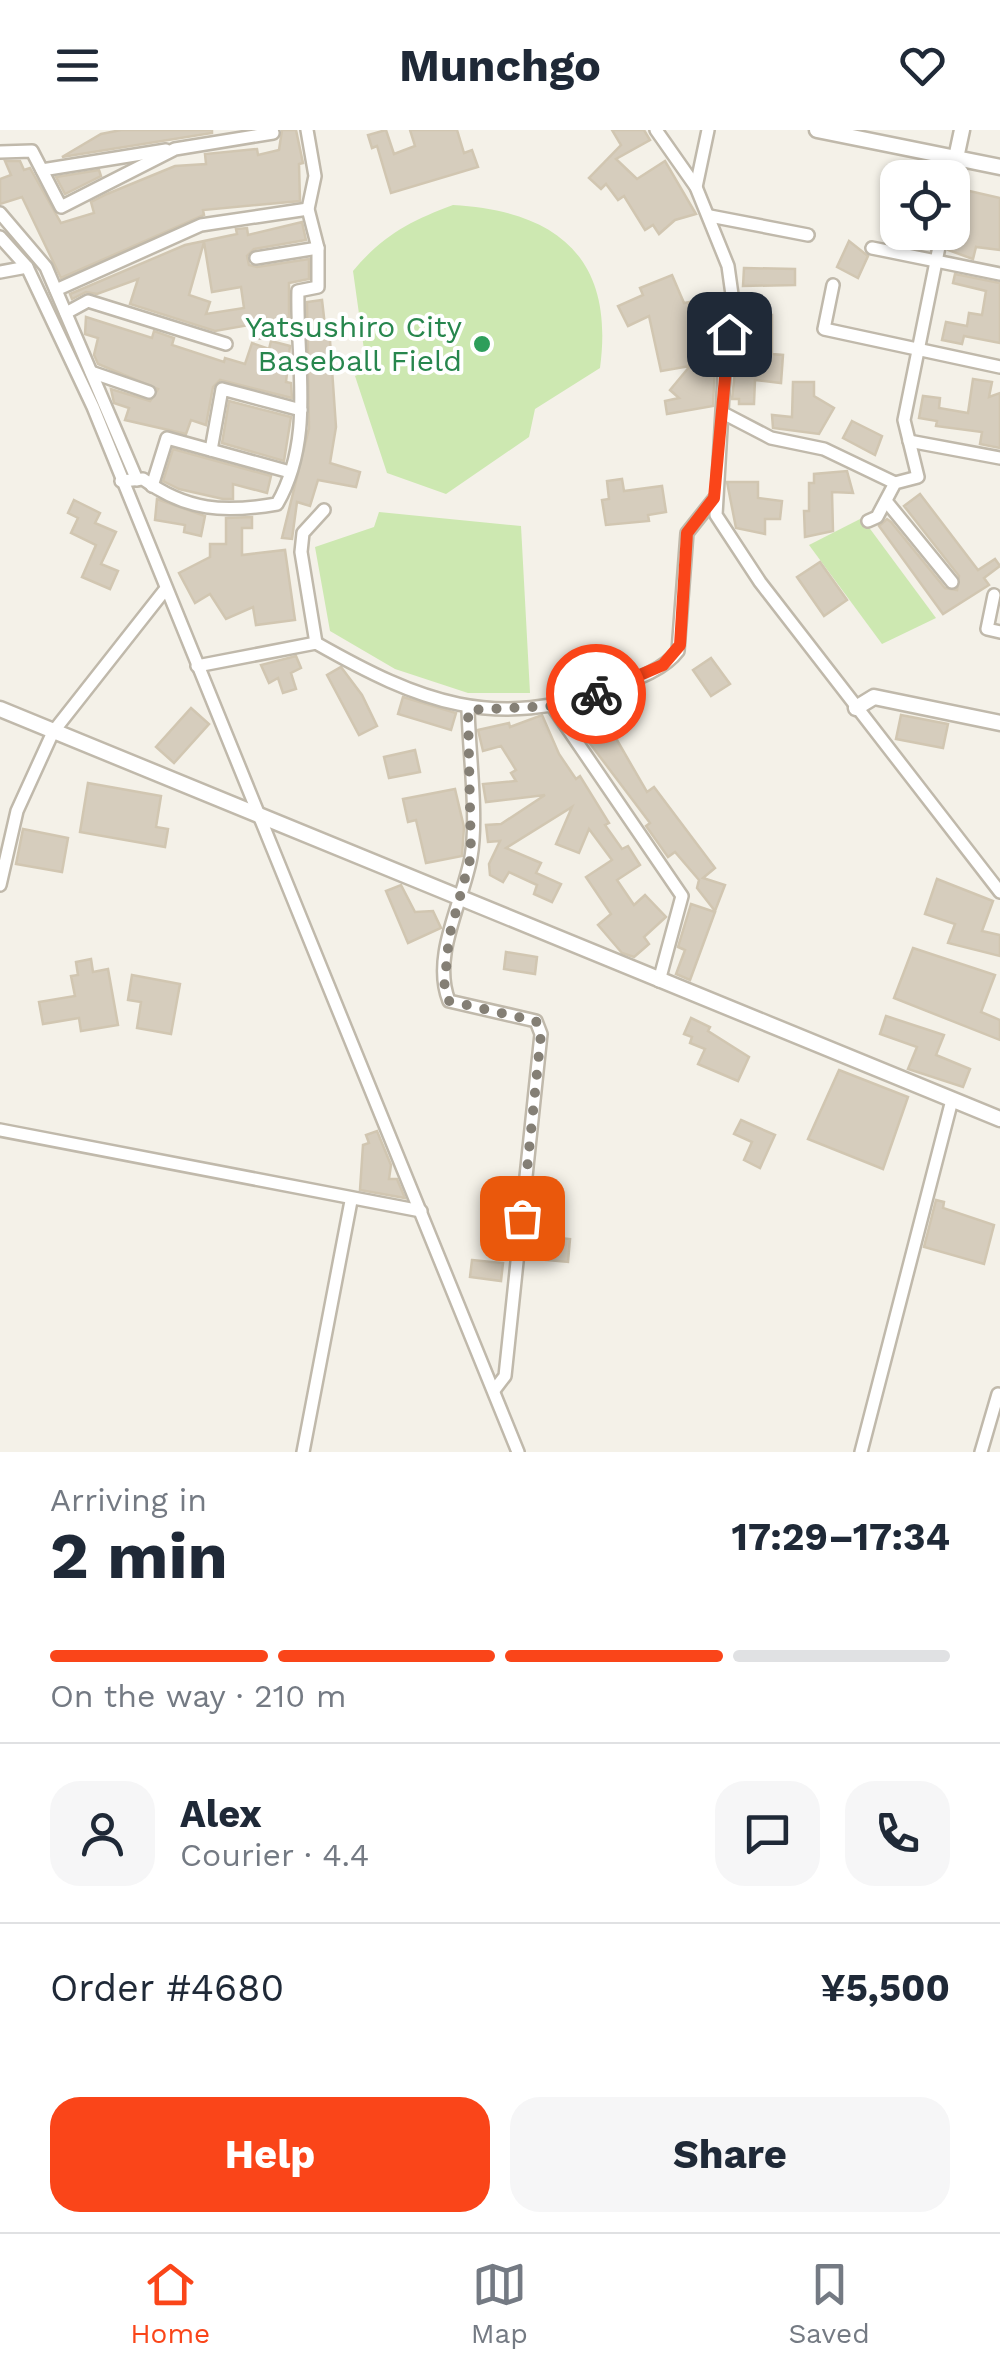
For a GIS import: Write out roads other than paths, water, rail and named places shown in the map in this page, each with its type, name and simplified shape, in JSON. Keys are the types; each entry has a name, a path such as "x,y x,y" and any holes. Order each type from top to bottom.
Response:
{"street":[{"path":"42,170 273,134 272,130"},
{"path":"121,481 137,480 193,507 244,510 276,504 290,472 304,384 298,291 318,287 318,248 308,208 314,176 307,130"},
{"path":"656,130 696,186 728,266 734,308 725,359 716,515 732,544 1000,892"},
{"path":"696,186 708,130"},
{"path":"816,130 1000,167"},
{"path":"956,158 962,130"},
{"path":"0,152 32,152 61,207 175,149"},
{"path":"56,290 202,225 308,208"},
{"path":"0,213 46,267 137,480"},
{"path":"710,216 808,235"},
{"path":"0,237 28,267 121,481 518,1452"},
{"path":"256,258 318,248"},
{"path":"872,248 1000,274"},
{"path":"723,413 770,438 824,449 896,483 918,477 904,420 938,250"},
{"path":"0,272 28,267"},
{"path":"833,285 824,329 1000,367"},
{"path":"66,313 88,301 226,344"},
{"path":"261,332 298,326"},
{"path":"92,372 150,392"},
{"path":"211,450 222,389 301,410"},
{"path":"152,486 167,438 290,472"},
{"path":"909,441 1000,458"},
{"path":"868,521 876,518 896,483"},
{"path":"197,666 316,643 371,674 468,710 553,706 617,686 674,656 680,645 687,533 714,498"},
{"path":"886,501 952,582"},
{"path":"316,643 302,552 303,533 324,510"},
{"path":"0,884 17,810 53,732 164,591"},
{"path":"994,595 987,629 1000,632"},
{"path":"856,708 874,697 1000,723"},
{"path":"553,706 682,896 659,981"},
{"path":"0,709 1000,1120"},
{"path":"468,710 471,856 458,898 444,990 449,1001 536,1021 541,1034 505,1376 495,1390"},
{"path":"861,1452 952,1100"},
{"path":"0,1130 351,1201 421,1211"},
{"path":"303,1452 351,1201"},
{"path":"981,1452 998,1394"}],"place":[{"name":"Yatsushiro City Baseball Field","path":"482,344"}]}
